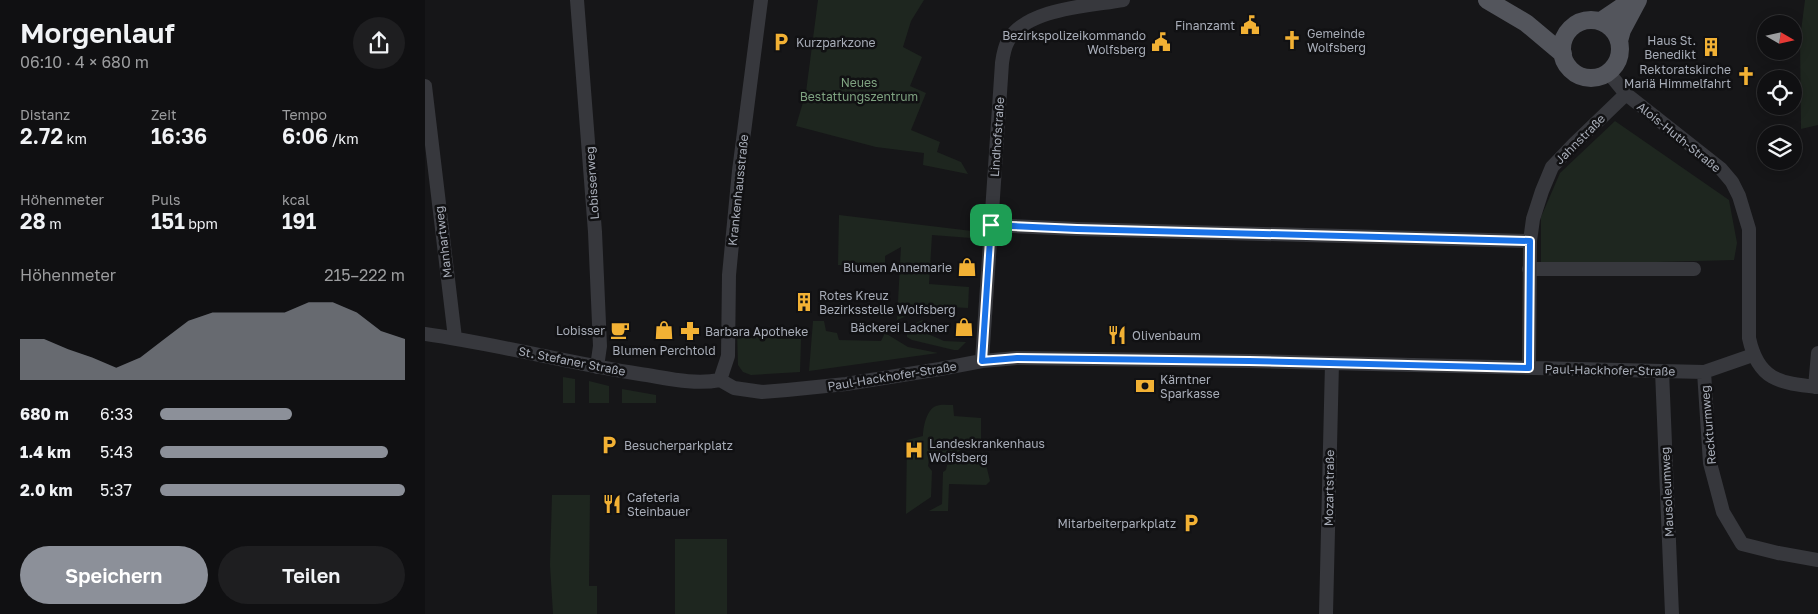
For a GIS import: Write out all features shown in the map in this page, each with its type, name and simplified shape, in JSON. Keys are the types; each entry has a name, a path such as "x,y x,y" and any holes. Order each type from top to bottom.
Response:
{"main road":[{"path":"1487,0 1526,23 1563,54"},
{"path":"1632,0 1601,21 1583,21 1569,30 1564,37 1562,46 1566,64 1572,71 1590,78 1600,77 1615,66 1619,58 1619,41 1622,30 1638,0"},
{"path":"1601,21 1612,29 1619,41"},
{"path":"1526,23 1569,30"}],"street":[{"name":"Lobisserweg","path":"577,0 595,232 600,346 597,367"},
{"name":"Krankenhausstraße","path":"720,380 728,356 729,275 739,171 761,0"},
{"name":"Lindhofstraße","path":"982,361 1002,64 1008,40 1022,25 1050,12 1123,0"},
{"name":"Alois-Huth-Straße","path":"1609,72 1626,94 1721,169 1739,196 1749,229 1749,338 1753,355"},
{"name":"Manhartweg","path":"425,86 455,338"},
{"name":"Jahnstraße","path":"1529,368 1530,241 1533,219 1541,191 1552,167 1626,94"},
{"path":"991,225 1530,241"},
{"path":"1529,269 1693,269"},
{"name":"St. Stefaner Straße","path":"425,334 455,338 597,367 703,384 720,380"},
{"path":"1753,355 1759,365 1776,379 1817,387 1818,352"},
{"name":"Paul-Hackhofer-Straße","path":"720,380 734,388 762,392 847,384 982,361 1017,358 1704,372 1753,355"},
{"name":"Mozartstraße","path":"1326,614 1332,363"},
{"name":"Mausoleumweg","path":"1662,371 1672,614"},
{"name":"Reckturmweg","path":"1704,372 1710,463 1723,512 1742,544 1818,560"}],"green space":[{"name":"Neues Bestattungszentrum","path":"818,0 924,0 911,21 903,47 922,57 910,86 926,93 911,130 940,142 937,152 961,162 968,174 923,165 924,153 876,147 796,126 806,92"},
{"path":"1805,0 1818,0 1818,125 1802,129 1802,70 1800,70 1800,60 1803,60"},
{"path":"1615,121 1729,200 1737,243 1734,260 1541,265 1541,217 1560,173"},
{"path":"839,215 972,231 971,238 932,235 929,284 969,287 968,308 933,306 897,320 901,247 885,256 885,268 838,265"},
{"path":"922,320 928,323 928,334 944,341 966,342 958,350 954,350 912,340 907,337 907,332 914,324"},
{"path":"813,321 824,321 826,331 837,333 839,340 881,341 885,333 908,347 938,353 809,371"},
{"path":"737,331 765,333 765,338 801,339 800,372 751,375 743,372 738,365"},
{"path":"563,377 575,379 575,403 563,403"},
{"path":"589,381 609,386 609,403 589,403"},
{"path":"622,389 656,395 656,403 622,403"},
{"path":"940,405 953,405 954,416 981,418 981,443 946,456 937,454 929,459 928,466 932,471 931,497 906,514 907,440 923,436 926,419 933,408"},
{"path":"983,452 990,481 986,485 949,484 948,511 929,511 942,504 943,472 946,470 947,465"},
{"path":"552,495 590,495 589,586 597,586 597,614 553,614 550,565"},
{"path":"675,539 727,539 727,614 675,614"}],"place":[{"name":"Finanzamt","path":"1250,25"},
{"name":"Gemeinde Wolfsberg","path":"1292,40"},
{"name":"Kurzparkzone","path":"781,42"},
{"name":"Bezirkspolizeikommando Wolfsberg","path":"1161,42"},
{"name":"Haus St. Benedikt","path":"1711,47"},
{"name":"Rektoratskirche Mariä Himmelfahrt","path":"1746,76"},
{"name":"Blumen Annemarie","path":"967,267"},
{"name":"Rotes Kreuz Bezirksstelle Wolfsberg","path":"804,302"},
{"name":"Bäckerei Lackner","path":"964,327"},
{"name":"Lobisser","path":"620,330"},
{"name":"Blumen Perchtold","path":"664,330"},
{"name":"Barbara Apotheke","path":"690,331"},
{"name":"Olivenbaum","path":"1117,335"},
{"name":"Kärntner Sparkasse","path":"1145,386"},
{"name":"Besucherparkplatz","path":"609,445"},
{"name":"Landeskrankenhaus Wolfsberg","path":"914,450"},
{"name":"Cafeteria Steinbauer","path":"612,504"},
{"name":"Mitarbeiterparkplatz","path":"1191,523"}],"route":[{"path":"991,225 1530,241 1529,368 1249,361 1017,358 982,361 991,225"}]}
